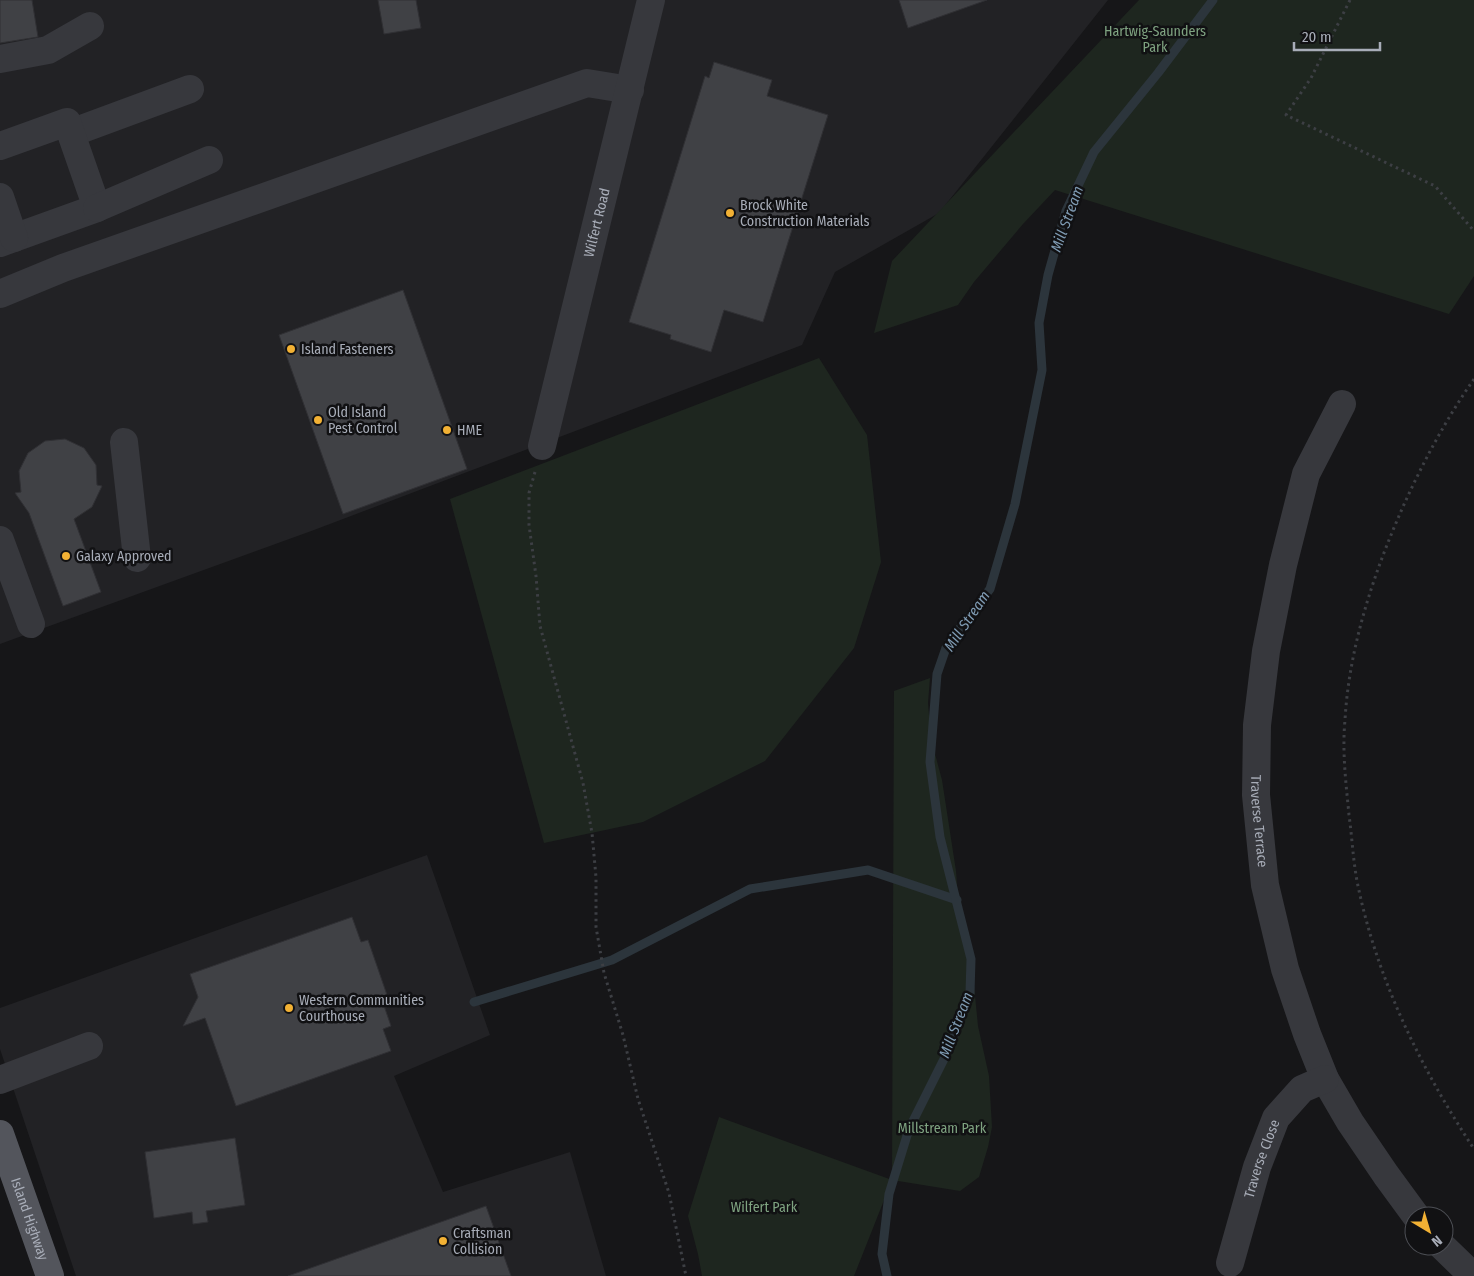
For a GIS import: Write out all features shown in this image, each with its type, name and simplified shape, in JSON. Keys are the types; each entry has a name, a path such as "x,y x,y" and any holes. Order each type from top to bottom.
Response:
{"main road":[{"name":"Island Highway","path":"0,1134 50,1276"}],"street":[{"name":"Wilfert Road","path":"542,446 651,0"},
{"path":"0,58 48,50 90,26"},
{"path":"0,294 63,268 587,83 630,90"},
{"path":"71,133 190,89"},
{"path":"0,146 67,122 97,208"},
{"path":"0,197 7,240 97,208 208,160"},
{"name":"Traverse Terrace","path":"1342,404 1306,474 1283,565 1266,651 1257,725 1256,796 1265,885 1285,969 1307,1034 1325,1079 1350,1122 1409,1206"},
{"path":"124,442 137,558"},
{"path":"0,540 31,624"},
{"path":"0,1080 89,1046"},
{"name":"Traverse Close","path":"1230,1263 1257,1167 1276,1118 1302,1089 1325,1079"},
{"path":"1452,1256 1473,1276"}],"path":[{"path":"1350,0 1311,78 1286,114 1435,186 1474,231"},
{"path":"1474,379 1443,428 1413,484 1389,539 1374,581 1350,673 1345,720 1344,767 1357,880 1376,952 1405,1026 1432,1080 1474,1148"},
{"path":"542,446 529,493 529,525 540,626 583,783 592,833 596,876 596,927 604,974 624,1035 638,1100 668,1192 686,1276"}],"shaded area":[{"path":"0,0 1108,0 939,213 835,272 802,345 314,530 0,644"},
{"path":"427,855 490,1035 394,1076 443,1192 570,1152 606,1276 76,1276 0,1049 0,1008"}],"green space":[{"name":"Hartwig-Saunders Park","path":"1139,0 1474,0 1474,276 1449,314 1055,190 1023,224 974,282 958,305 874,333 892,261"},
{"path":"819,358 867,435 881,562 854,648 765,761 643,822 544,843 450,499"},
{"name":"Millstream Park","path":"930,678 928,703 931,739 942,780 956,871 959,910 973,975 978,1026 989,1076 992,1127 979,1177 960,1191 892,1180 894,691"},
{"name":"Wilfert Park","path":"719,1117 892,1180 854,1276 702,1276 688,1216"}],"building":[{"path":"0,0 32,0 38,37 0,43"},
{"path":"378,0 416,0 421,28 384,34"},
{"path":"899,0 987,0 908,28"},
{"name":"Brock White Construction Materials","path":"714,62 772,80 767,96 828,115 763,322 724,310 711,352 670,339 671,335 629,322 705,76 709,78"},
{"path":"403,290 467,469 343,514 279,335"},
{"name":"Galaxy Approved","path":"65,439 84,448 96,465 97,485 102,486 92,507 74,519 101,592 63,606 29,513 15,493 21,492 19,471 28,453 45,441"},
{"name":"Western Communities Courthouse","path":"352,917 361,942 368,940 387,995 381,997 391,1026 383,1029 391,1051 236,1106 205,1018 183,1026 198,997 190,974"},
{"path":"235,1138 245,1205 206,1211 208,1222 193,1224 192,1212 154,1218 145,1152"},
{"name":"Craftsman Collision","path":"486,1206 511,1276 288,1276"}],"waterway":[{"name":"Mill Stream","path":"887,1276 882,1254 889,1194 909,1129 949,1049 970,993 971,959 940,837 930,762 937,674 947,645 990,589 1015,504 1042,370 1039,323 1048,275 1066,211 1094,152 1158,73 1213,0"},
{"path":"474,1002 612,960 750,889 868,870 957,900"}],"place":[{"name":"Brock White Construction Materials","path":"730,213"},
{"name":"Island Fasteners","path":"291,349"},
{"name":"Old Island Pest Control","path":"318,420"},
{"name":"HME","path":"447,430"},
{"name":"Galaxy Approved","path":"66,556"},
{"name":"Western Communities Courthouse","path":"289,1008"},
{"name":"Craftsman Collision","path":"443,1241"}]}
